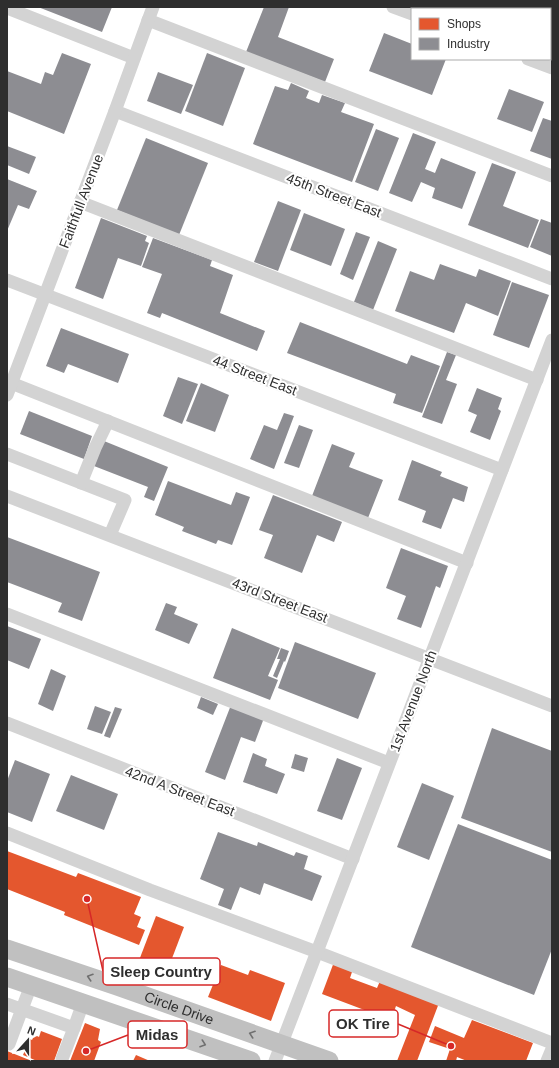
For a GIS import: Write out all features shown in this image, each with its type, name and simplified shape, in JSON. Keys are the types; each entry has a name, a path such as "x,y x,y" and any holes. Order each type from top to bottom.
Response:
{"highway":[{"name":"Circle Drive","path":"7,949 117,986 278,1053 329,1061"},
{"name":"Circle Drive","path":"7,977 251,1061"}],"street":[{"name":"Faithfull Avenue","path":"10,381 115,111 153,7"},
{"path":"393,7 411,14"},
{"path":"7,8 134,58"},
{"path":"148,20 552,176"},
{"path":"531,60 552,68"},
{"name":"45th Street East","path":"115,111 552,279"},
{"path":"80,202 537,380"},
{"name":"44 Street East","path":"7,280 502,470"},
{"name":"1st Avenue North","path":"278,1053 552,340"},
{"path":"10,381 467,563"},
{"path":"82,483 95,448 108,421"},
{"path":"7,454 125,500 110,535"},
{"name":"43rd Street East","path":"7,496 552,706"},
{"path":"7,614 389,763"},
{"name":"42nd A Street East","path":"7,723 353,859"},
{"path":"7,833 150,890 317,952 552,1043"},
{"path":"9,1044 32,985"},
{"path":"62,1060 83,1003"},
{"path":"7,1004 74,1028"},
{"path":"547,1061 552,1049"}],"building: Shops":[{"path":"7,851 76,877 78,873 141,897 134,914 141,917 137,927 145,930 139,945 64,915 65,912 7,889"},
{"path":"156,916 184,927 166,974 138,963"},
{"path":"334,962 353,969 350,978 377,988 380,981 439,1003 417,1061 397,1061 415,1015 396,1006 391,1020 322,994"},
{"path":"221,965 248,975 250,970 285,983 271,1021 208,997"},
{"path":"472,1020 533,1043 526,1061 467,1061 457,1057 456,1061 446,1061 450,1049 429,1042 435,1026 464,1038"},
{"path":"85,1023 100,1029 98,1040 101,1042 94,1061 70,1061"},
{"path":"41,1031 62,1039 54,1061 37,1061 23,1055 30,1039 32,1040 37,1036 39,1037"},
{"path":"7,1051 32,1061 7,1061"},
{"path":"136,1055 150,1061 133,1061"}],"building: Industry":[{"path":"38,7 112,7 102,32"},
{"path":"264,7 289,7 278,37 334,59 325,82 246,52"},
{"path":"466,7 552,7 552,41 551,8"},
{"path":"384,33 411,44 411,60 446,60 432,95 369,71"},
{"path":"62,53 91,64 64,134 7,111 7,71 41,84 45,72 53,75"},
{"path":"207,53 245,68 223,126 185,111"},
{"path":"158,72 193,85 181,114 147,101"},
{"path":"291,83 309,91 306,98 319,103 322,95 345,103 341,112 374,124 352,182 253,144 275,86 288,90"},
{"path":"509,89 544,102 532,132 497,119"},
{"path":"543,118 552,121 552,159 530,151"},
{"path":"376,129 399,138 378,191 355,182"},
{"path":"413,133 436,142 425,169 435,173 441,158 476,172 462,209 432,198 435,188 421,182 412,202 389,193"},
{"path":"146,138 208,163 179,235 117,210"},
{"path":"7,146 36,157 29,174 7,165"},
{"path":"492,163 516,172 503,206 539,220 528,248 468,225"},
{"path":"7,179 37,191 29,209 18,205 7,231"},
{"path":"278,201 301,210 278,271 254,262"},
{"path":"304,213 345,229 331,266 290,250"},
{"path":"101,218 147,236 145,241 149,243 141,266 118,258 103,299 75,288"},
{"path":"541,219 552,223 552,256 530,247"},
{"path":"356,232 370,237 353,280 340,274"},
{"path":"153,238 212,260 210,266 233,275 220,313 265,331 257,351 162,313 160,318 147,313 162,274 142,267"},
{"path":"378,241 397,249 373,310 354,302"},
{"path":"440,264 476,277 479,269 511,281 498,316 466,303 454,333 395,311 410,271 434,280"},
{"path":"512,282 549,295 529,348 493,335"},
{"path":"300,322 407,364 411,355 440,366 422,413 393,403 396,394 287,353"},
{"path":"61,328 129,354 118,383 68,364 64,373 46,366"},
{"path":"447,352 456,355 446,380 457,384 442,424 422,417"},
{"path":"178,377 198,384 182,424 163,416"},
{"path":"201,383 229,395 215,432 186,421"},
{"path":"477,388 502,398 498,409 501,411 490,440 470,432 477,415 468,411"},
{"path":"29,411 92,436 84,459 20,434"},
{"path":"284,413 294,416 274,469 250,459 264,425 277,430"},
{"path":"299,425 313,430 299,468 284,463"},
{"path":"104,441 168,467 154,501 144,497 148,487 94,466"},
{"path":"332,444 355,453 349,467 383,480 368,518 312,496"},
{"path":"412,460 442,472 440,476 468,487 464,502 453,498 441,529 422,522 426,511 398,500"},
{"path":"168,481 231,505 236,492 250,497 232,545 218,540 216,544 182,531 184,527 155,515"},
{"path":"273,495 342,522 334,542 317,535 302,573 264,558 273,535 259,530"},
{"path":"7,537 100,572 82,621 58,612 62,603 7,582"},
{"path":"401,548 448,566 440,588 436,586 421,628 397,619 406,596 386,588"},
{"path":"166,603 177,607 174,614 198,624 189,644 155,630"},
{"path":"7,626 41,639 29,669 7,660"},
{"path":"232,628 280,648 268,676 278,680 270,700 213,678"},
{"path":"295,642 376,673 358,719 278,688"},
{"path":"281,648 289,651 277,678 273,676 280,659 277,659"},
{"path":"51,669 66,676 53,711 38,704"},
{"path":"201,697 218,704 213,715 197,708"},
{"path":"231,705 264,718 255,742 241,737 225,780 205,772"},
{"path":"95,706 111,712 102,734 87,729"},
{"path":"115,707 122,709 110,738 104,736"},
{"path":"492,728 552,751 552,852 461,818"},
{"path":"253,753 267,759 265,766 285,774 277,794 243,782"},
{"path":"295,754 308,758 304,772 291,768"},
{"path":"337,758 362,768 342,820 317,811"},
{"path":"15,760 50,774 32,822 7,812 7,781"},
{"path":"71,775 118,794 104,830 56,811"},
{"path":"422,783 454,796 429,860 397,847"},
{"path":"458,824 552,860 552,949 534,995 411,947"},
{"path":"218,832 257,846 258,842 294,856 296,852 308,856 304,869 322,876 312,901 264,883 260,895 240,887 231,910 218,905 224,889 200,879"}],"place":[{"name":"Sleep Country","path":"87,899"},
{"name":"OK Tire","path":"451,1046"},
{"name":"Midas","path":"86,1051"}]}
